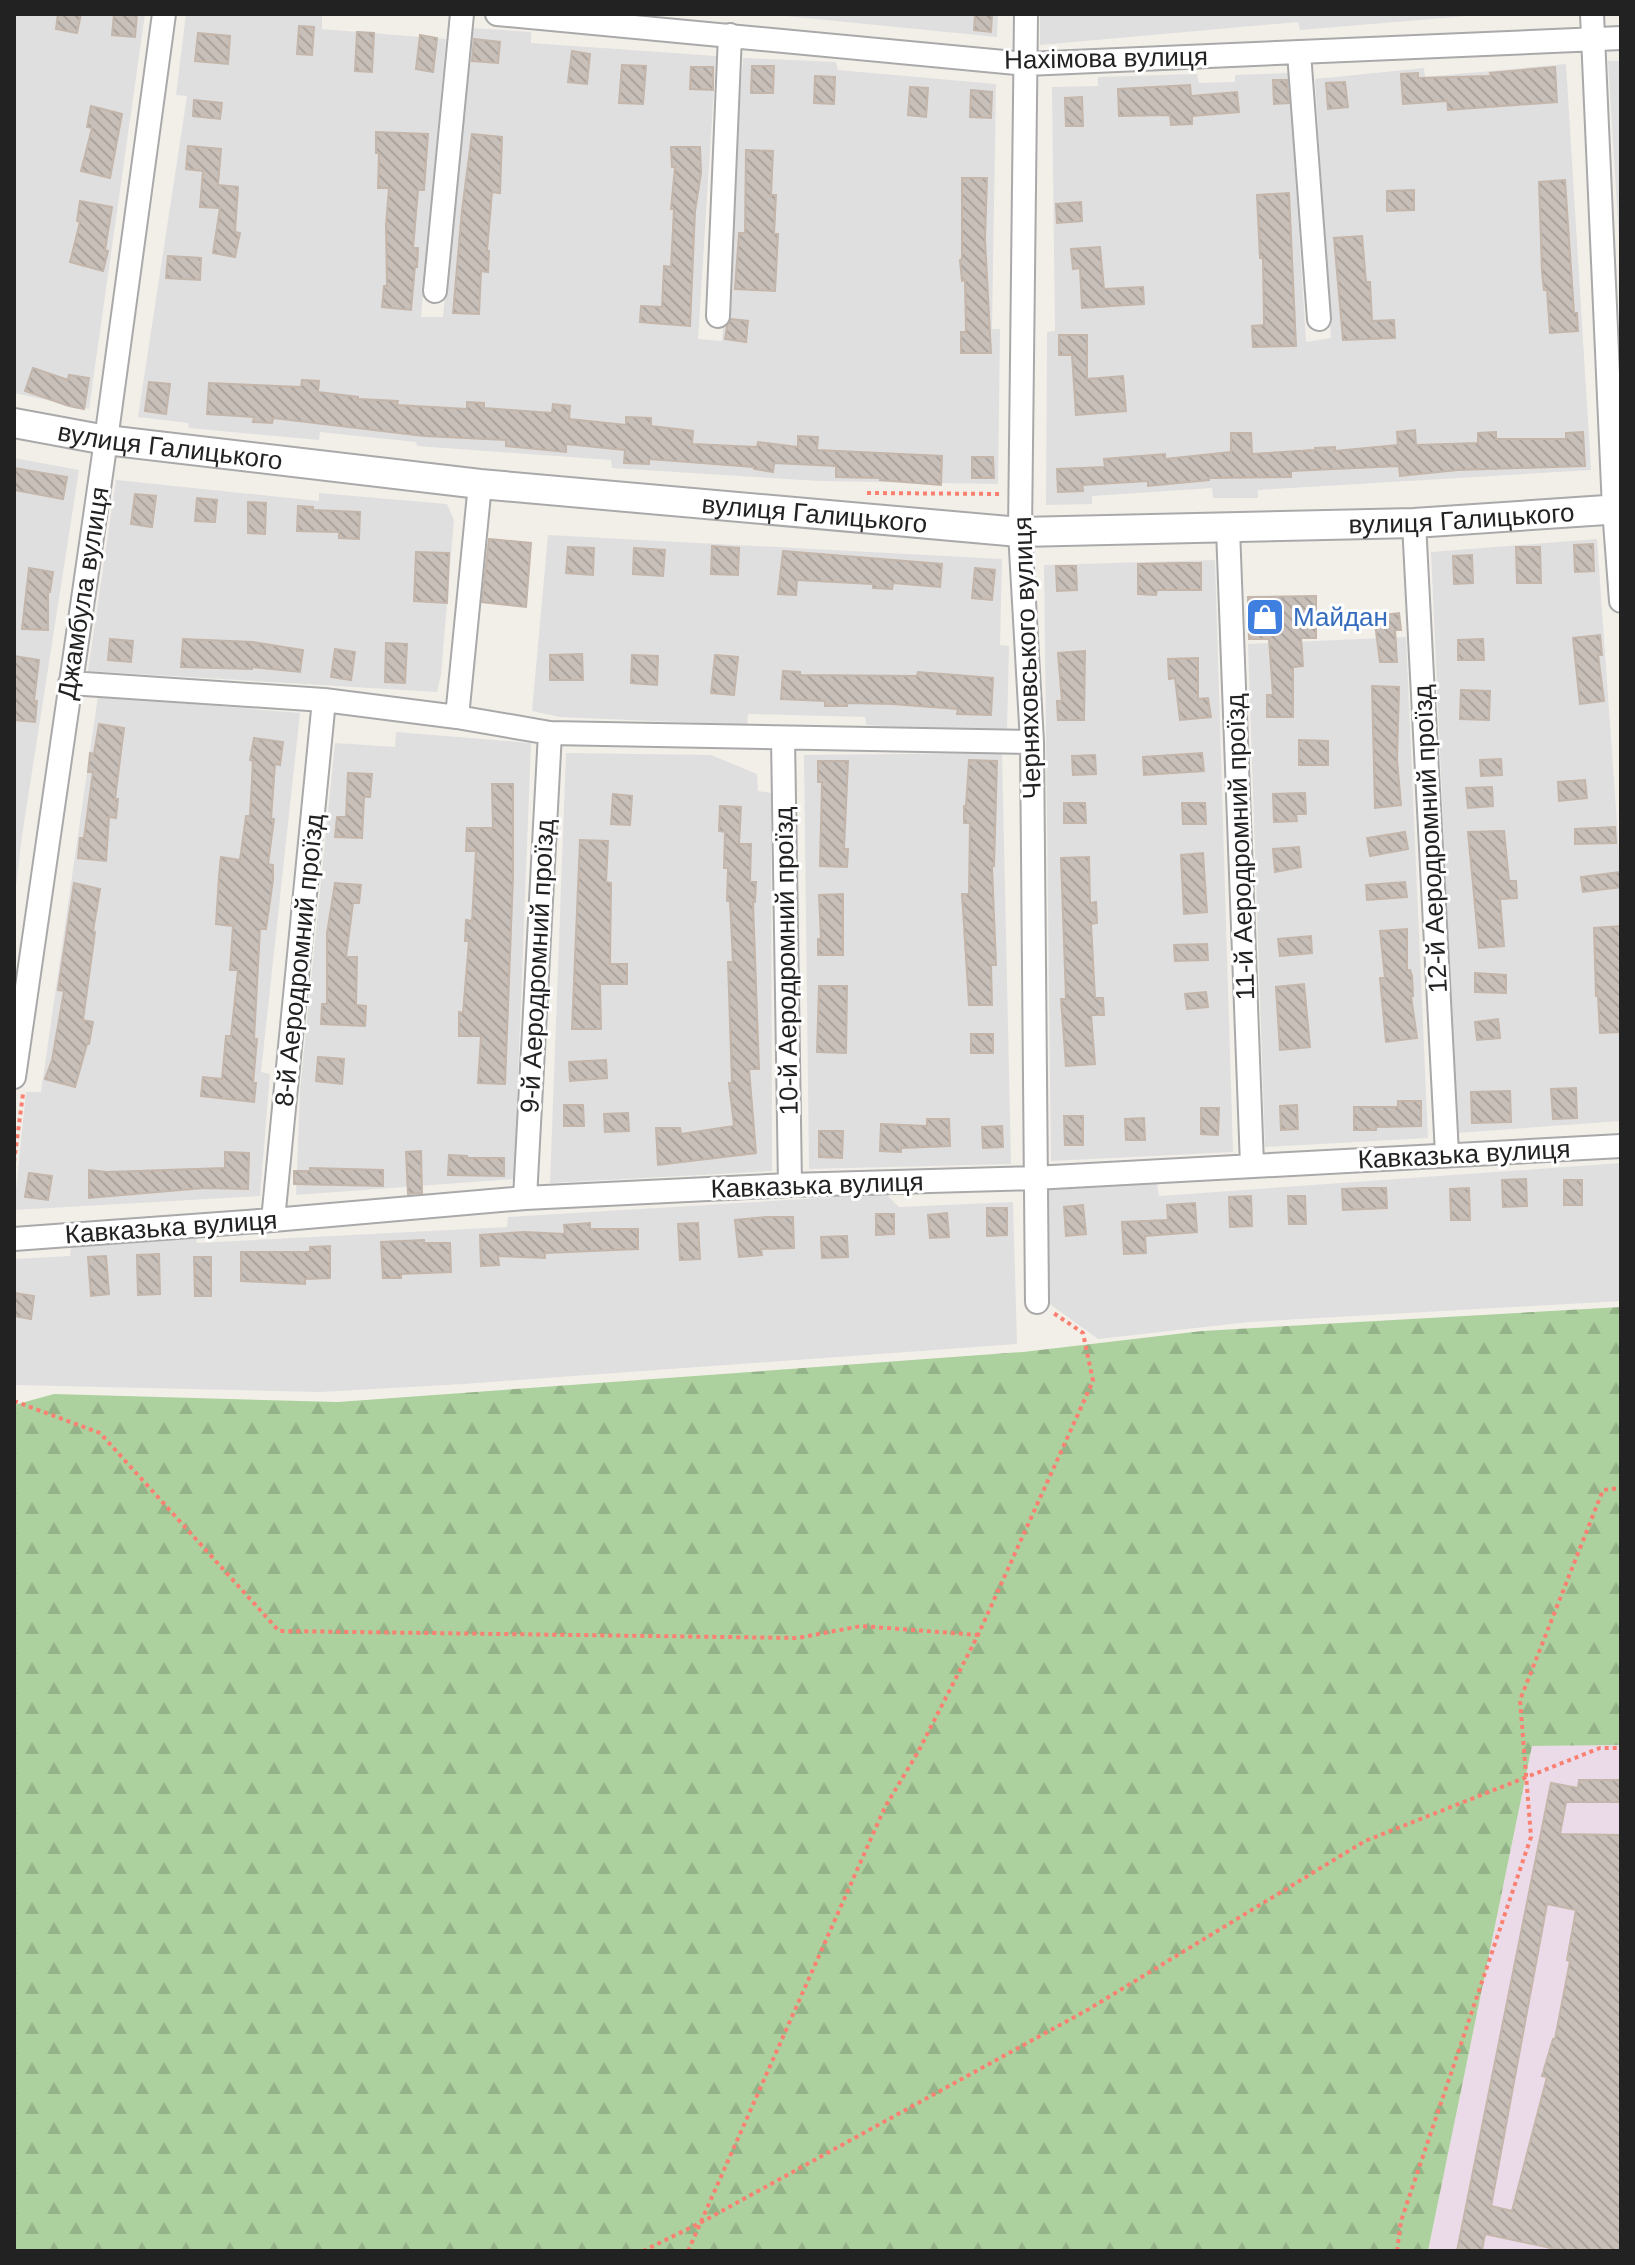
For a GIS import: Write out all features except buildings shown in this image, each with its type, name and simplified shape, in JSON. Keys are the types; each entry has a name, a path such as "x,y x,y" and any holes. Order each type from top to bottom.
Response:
{"street":[{"name":"Джамбула вулиця","path":"14,1077 164,14"},
{"path":"435,291 462,14"},
{"name":"Нахімова вулиця","path":"497,14 1026,64 1621,38"},
{"name":"Черняховського вулиця","path":"1026,14 1020,532 1032,742 1037,1302"},
{"path":"1592,14 1621,601"},
{"path":"718,316 730,35"},
{"path":"1299,53 1319,319"},
{"name":"вулиця Галицького","path":"14,423 106,440 480,484 1020,532 1414,523 1618,509"},
{"path":"457,717 480,484"},
{"name":"12-й Аеродромний проїзд","path":"1414,523 1447,1154"},
{"name":"11-й Аеродромний проїзд","path":"1228,529 1252,1165"},
{"path":"70,683 324,700 550,733 1032,742"},
{"name":"8-й Аеродромний проїзд","path":"273,1220 324,700"},
{"name":"9-й Аеродромний проїзд","path":"525,1198 550,733"},
{"name":"10-й Аеродромний проїзд","path":"783,738 790,1185"},
{"name":"Кавказька вулиця","path":"14,1239 525,1198 790,1185 1034,1178 1621,1146"}],"path":[{"path":"688,2251 885,1807 918,1752 978,1635 1093,1381 1083,1333 1037,1302"},
{"path":"14,1401 100,1433 279,1631 798,1638 861,1626 978,1635"},
{"path":"1397,2251 1401,2221 1531,1837 1520,1700 1603,1490 1621,1488"},
{"path":"643,2251 700,2223 1089,2009 1365,1841 1600,1748 1621,1748"}],"shaded area":[{"path":"14,14 145,14 89,409 14,393"},
{"path":"186,14 322,15 322,29 446,39 421,317 443,317 471,28 531,32 531,43 716,56 698,339 722,341 743,58 836,62 838,70 996,84 992,329 1000,329 998,484 819,481 612,468 611,460 417,446 416,442 320,432 319,440 189,428 188,423 138,417 187,96 176,95"},
{"path":"761,14 998,14 997,37 806,18"},
{"path":"1040,14 1491,14 1300,30 1298,22 1040,45"},
{"path":"1608,61 1621,61 1621,271"},
{"path":"1566,64 1591,470 1258,490 1258,498 1213,498 1212,488 1092,496 1092,504 1046,505 1047,332 1055,331 1052,87 1098,86 1098,77 1197,74 1199,83 1235,82 1235,75 1289,73 1306,342 1331,338 1315,79 1424,68 1425,77"},
{"path":"14,458 79,470 14,903"},
{"path":"116,480 319,501 319,493 447,504 454,520 437,692 88,671"},
{"path":"548,535 1002,559 1000,645 1009,646 1007,728 1001,732 866,725 865,717 748,714 747,725 560,717 532,711"},
{"path":"1597,539 1621,880 1621,1121 1457,1133 1431,552"},
{"path":"1215,560 1233,1152 1051,1161 1044,565"},
{"path":"1406,637 1428,1138 1265,1147 1248,644"},
{"path":"98,696 300,713 261,1072 270,1074 260,1196 14,1210 26,1092 41,1092"},
{"path":"396,732 531,743 514,1179 296,1195 300,1090 335,743 395,747"},
{"path":"566,753 711,755 757,774 758,791 771,793 772,1171 550,1183"},
{"path":"1002,753 1011,1164 809,1169 804,755"},
{"path":"1621,1163 1621,1301 1249,1322 1098,1339 1047,1302 1045,1189 1157,1183 1159,1196"},
{"path":"886,1194 899,1207 1013,1202 1017,1344 320,1392 14,1385 14,1259 70,1256 71,1246 196,1236 197,1243 507,1227 508,1217"},
{"path":"1621,1745 1621,2251 1428,2251 1532,1746"}],"green space":[{"path":"1621,1307 1621,1745 1532,1746 1428,2251 14,2251 14,1405 54,1394 338,1402 1023,1352 1202,1331"}],"place":[{"name":"Майдан","path":"1265,617"}]}
